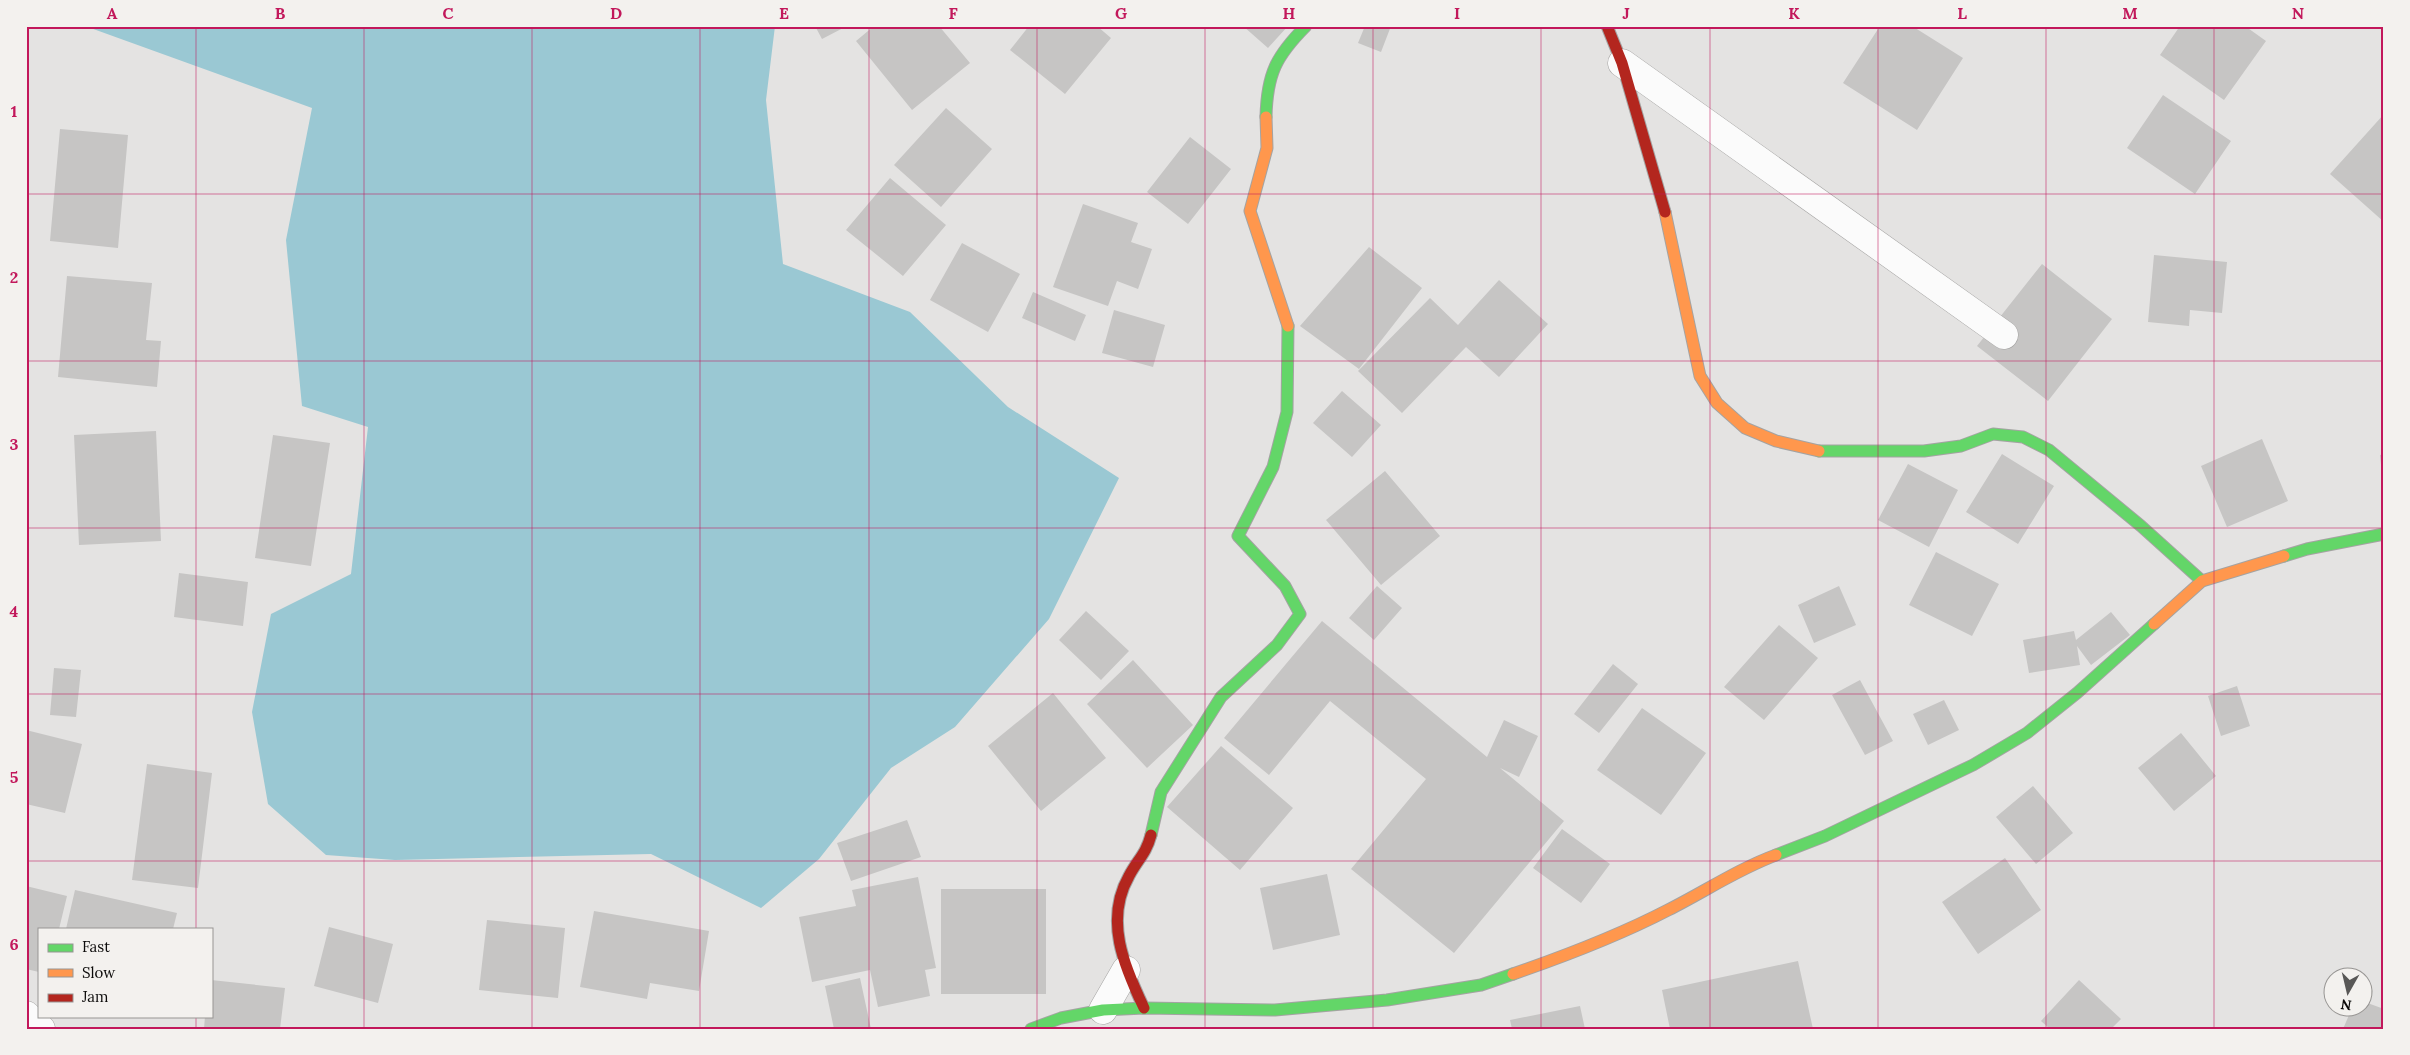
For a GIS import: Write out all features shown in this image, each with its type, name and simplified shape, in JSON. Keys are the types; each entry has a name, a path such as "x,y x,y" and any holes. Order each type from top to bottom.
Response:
{"street":[{"path":"1144,1008 1126,970 1117,933 1118,901 1130,876 1147,850 1161,792 1221,697 1276,644 1300,614 1285,586 1238,536 1273,467 1287,412 1288,326 1250,211 1267,148 1266,115 1268,86 1276,61 1306,26"},
{"path":"1607,26 1622,63 1664,209 1700,376 1717,403 1745,428 1776,441 1821,451 1924,451 1961,446 1993,434 2024,437 2049,450 2141,526 2202,581"},
{"path":"1622,63 2004,335"},
{"path":"1031,1029 1061,1018 1103,1010 1144,1008 1275,1010 1388,1000 1481,985 1564,956 1666,911 1755,863 1825,836 1973,765 2027,732 2077,693 2202,581 2307,549 2384,534"},
{"path":"1103,1010 1126,970"},
{"path":"26,1015 41,1029"}],"water":[{"path":"85,26 775,26 766,100 783,264 910,312 1008,407 1119,478 1049,619 955,727 891,768 819,859 761,908 651,854 395,860 326,855 268,804 252,712 271,614 351,574 368,427 302,406 286,240 312,108"}],"building":[{"path":"815,26 847,26 822,39"},
{"path":"874,26 939,26 970,63 912,110 856,41"},
{"path":"1029,26 1097,26 1111,38 1065,94 1010,50"},
{"path":"1243,26 1288,26 1268,48"},
{"path":"1365,26 1391,26 1381,52 1358,43"},
{"path":"1880,26 1912,26 1963,58 1917,130 1843,83"},
{"path":"2180,26 2245,26 2266,41 2224,100 2160,55"},
{"path":"2163,95 2231,141 2195,194 2127,148"},
{"path":"946,108 992,149 941,207 894,165"},
{"path":"2384,114 2384,222 2330,174"},
{"path":"60,129 128,135 118,248 50,241"},
{"path":"1190,137 1231,169 1188,224 1147,192"},
{"path":"890,178 946,225 903,276 846,230"},
{"path":"1083,204 1138,223 1131,242 1152,249 1138,289 1117,281 1108,306 1053,287"},
{"path":"962,243 1020,274 988,332 930,300"},
{"path":"1369,247 1422,288 1359,369 1300,326"},
{"path":"2154,255 2227,262 2222,313 2190,310 2189,326 2148,322"},
{"path":"2042,264 2112,319 2048,401 1977,346"},
{"path":"67,276 152,283 146,340 161,341 157,387 58,377"},
{"path":"1499,280 1548,324 1499,377 1466,347 1402,413 1358,371 1430,298 1458,325"},
{"path":"1033,292 1086,315 1075,341 1022,318"},
{"path":"1114,310 1165,325 1153,367 1102,353"},
{"path":"1342,391 1381,425 1352,457 1313,423"},
{"path":"156,431 161,541 79,545 74,435"},
{"path":"273,435 330,443 311,566 255,558"},
{"path":"2262,439 2288,501 2227,527 2201,466"},
{"path":"2002,454 2054,486 2018,544 1966,512"},
{"path":"2384,454 2384,475 2382,475 2380,455"},
{"path":"1908,464 1958,490 1929,547 1878,520"},
{"path":"1385,471 1440,536 1381,585 1326,520"},
{"path":"1936,552 1999,584 1972,636 1909,605"},
{"path":"179,573 248,582 243,626 174,617"},
{"path":"1377,586 1402,608 1374,640 1349,618"},
{"path":"1839,586 1856,625 1814,643 1798,605"},
{"path":"1086,611 1129,651 1101,680 1059,640"},
{"path":"2111,612 2130,635 2091,665 2077,646 2080,665 2029,673 2023,640 2074,631 2076,640"},
{"path":"1322,621 1487,757 1504,720 1538,736 1519,777 1500,768 1564,821 1454,953 1351,869 1426,779 1330,701 1269,775 1224,738"},
{"path":"1779,625 1818,658 1764,720 1724,687"},
{"path":"1133,660 1193,725 1147,768 1087,704"},
{"path":"1613,664 1638,684 1599,733 1574,714"},
{"path":"54,668 81,670 76,717 50,715"},
{"path":"1860,680 1893,741 1865,755 1832,695"},
{"path":"2237,686 2250,726 2221,736 2208,696"},
{"path":"1053,693 1106,758 1041,811 988,746"},
{"path":"1944,700 1959,730 1928,745 1913,714"},
{"path":"1642,708 1706,753 1661,815 1597,770"},
{"path":"26,730 82,744 65,813 26,804"},
{"path":"2181,733 2216,776 2174,811 2138,768"},
{"path":"1221,746 1293,808 1240,870 1167,807"},
{"path":"147,764 212,773 198,888 132,880"},
{"path":"2033,786 2073,833 2036,864 1996,817"},
{"path":"907,820 921,857 851,881 837,843"},
{"path":"1562,829 1610,864 1581,903 1533,868"},
{"path":"2005,858 2041,910 1978,954 1942,902"},
{"path":"1327,874 1340,935 1273,950 1260,888"},
{"path":"918,877 936,968 925,970 930,996 878,1007 870,970 812,982 799,917 856,906 852,890"},
{"path":"26,886 67,896 59,928 38,928 38,972 26,969"},
{"path":"941,889 1046,889 1046,994 941,994"},
{"path":"75,890 177,913 173,928 66,928"},
{"path":"594,911 709,931 699,991 650,983 647,999 580,987"},
{"path":"487,920 565,928 558,998 479,990"},
{"path":"329,927 393,944 378,1003 314,986"},
{"path":"1798,961 1813,1029 1670,1029 1662,990"},
{"path":"860,978 871,1029 834,1029 825,986"},
{"path":"212,980 285,988 280,1029 204,1029 205,1018 212,1018"},
{"path":"2079,980 2121,1019 2111,1029 2050,1029 2041,1021"},
{"path":"2372,1005 2384,1009 2384,1029 2343,1029 2348,1018 2372,1018"},
{"path":"1580,1006 1585,1029 1512,1029 1510,1020"}],"traffic: fast":[{"path":"1266,117 1268,89 1275,67 1287,47 1306,26"},
{"path":"1151,835 1161,792 1221,697 1277,645 1300,614 1285,586 1238,536 1273,467 1287,412 1288,326"},
{"path":"1819,451 1924,451 1961,446 1993,434 2023,437 2049,450 2141,526 2202,581"},
{"path":"2284,556 2307,549 2384,534"},
{"path":"1776,855 1825,836 1973,765 2027,733 2077,693 2154,624"},
{"path":"1031,1029 1061,1018 1103,1010 1144,1008 1275,1010 1387,1000 1481,985 1513,974"}],"traffic: slow":[{"path":"1266,117 1267,148 1250,211 1288,326"},
{"path":"1665,212 1700,376 1717,403 1745,428 1776,441 1819,451"},
{"path":"2154,624 2202,581 2284,556"},
{"path":"1513,974 1611,937 1681,903 1748,867 1776,855"}],"traffic: jam":[{"path":"1607,26 1622,63 1665,212"},
{"path":"1144,1008 1124,959 1117,926 1118,909 1122,893 1151,835"}]}
